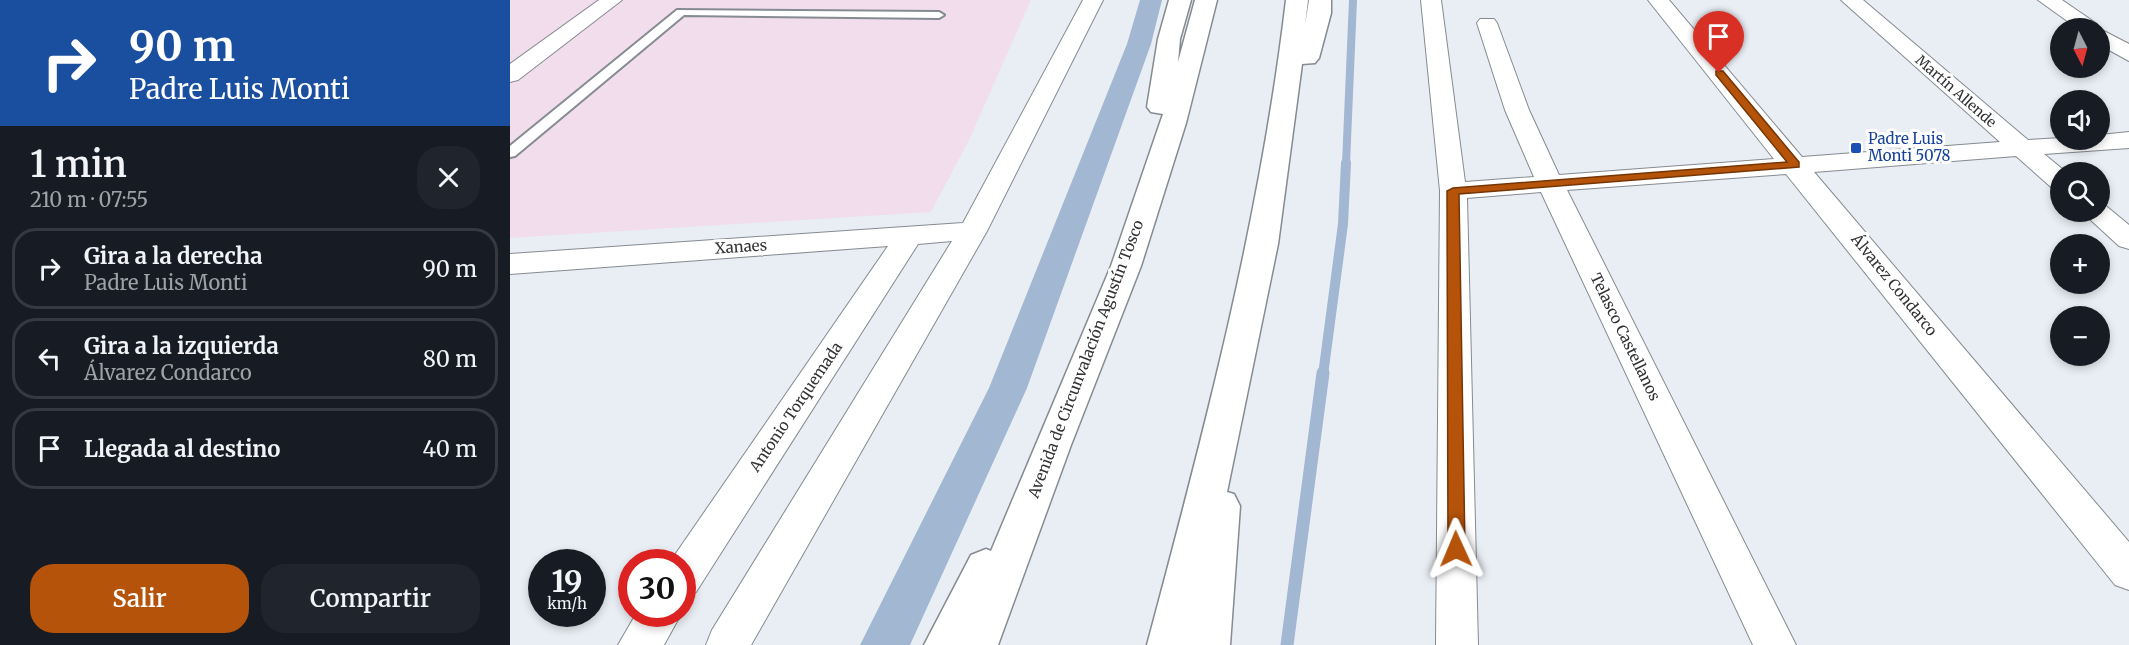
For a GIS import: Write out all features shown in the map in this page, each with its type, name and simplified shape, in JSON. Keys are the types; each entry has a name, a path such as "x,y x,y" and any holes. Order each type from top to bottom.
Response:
{"highway":[{"path":"1150,192 1168,39 1180,0"},
{"name":"Avenida de Circunvalación Agustín Tosco","path":"976,645 1052,445 1114,296 1173,123 1206,0"},
{"path":"1169,645 1231,395 1276,160 1297,0"},
{"path":"1276,160 1320,13 1320,0"},
{"path":"1208,645 1231,395"},
{"path":"946,645 1052,445"}],"street":[{"path":"510,75 612,0"},
{"path":"727,645 973,231 1092,0"},
{"path":"1431,0 1453,191 1457,645"},
{"name":"Álvarez Condarco","path":"1658,0 1796,164 2129,572"},
{"name":"Martín Allende","path":"1851,0 2050,172"},
{"path":"2048,0 2075,18"},
{"name":"Telasco Castellanos","path":"1487,23 1517,110 1550,184 1775,645"},
{"path":"2110,42 2129,54"},
{"path":"1453,191 2129,140"},
{"path":"2108,222 2129,240"},
{"name":"Xanaes","path":"517,270 973,231"},
{"name":"Antonio Torquemada","path":"696,558 910,235"},
{"path":"639,645 651,627"}],"lane":[{"path":"510,153 681,12 939,15"}],"shaded area":[{"path":"510,0 1031,0 969,140 931,212 510,238"}],"waterway":[{"path":"885,645 1008,388 1139,44 1151,0"},
{"path":"1346,164 1353,0"},
{"path":"1323,375 1343,224 1346,163"},
{"path":"1287,645 1323,373"}],"place":[{"name":"Padre Luis Monti 5078","path":"1856,148"}],"route":[{"path":"1456,549 1453,191 1796,164 1719,73"}]}
